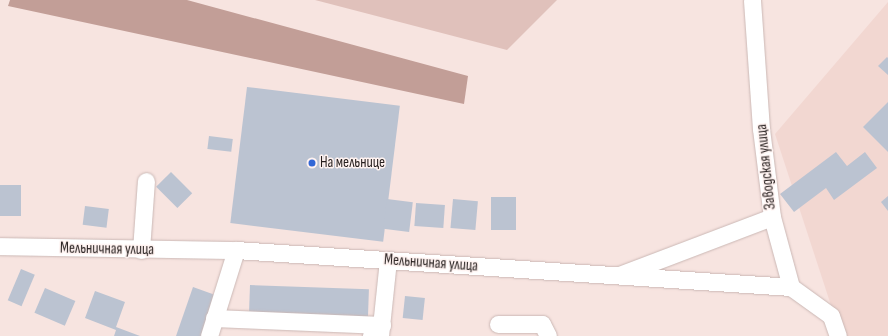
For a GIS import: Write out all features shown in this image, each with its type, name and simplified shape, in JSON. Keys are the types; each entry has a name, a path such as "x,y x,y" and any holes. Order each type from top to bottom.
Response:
{"street":[{"name":"Заводская улица","path":"616,276 772,216 761,128 752,0"},
{"path":"141,250 146,180"},
{"path":"772,216 791,288 831,316 838,336"},
{"name":"Мельничная улица","path":"0,246 141,250 236,250 791,288"},
{"path":"209,336 236,250"},
{"path":"214,318 378,332 388,260"},
{"path":"508,328 542,324 548,336"}],"shaded area":[{"path":"10,0 187,0 468,76 464,104 8,6"},
{"path":"315,0 557,0 507,50"},
{"path":"888,2 888,336 841,336 775,134"}],"building":[{"path":"887,57 888,58 888,75 878,66"},
{"name":"На мельнице","path":"247,87 400,106 383,242 230,223"},
{"path":"888,102 888,152 863,127"},
{"path":"209,136 233,139 231,152 207,149"},
{"path":"836,152 847,166 865,152 877,168 834,200 826,188 794,212 780,194"},
{"path":"171,172 192,193 177,208 156,187"},
{"path":"0,185 21,185 21,216 0,216"},
{"path":"888,196 888,211 881,202"},
{"path":"491,197 516,197 516,230 491,230"},
{"path":"387,199 413,202 409,232 383,229"},
{"path":"453,199 478,201 475,230 450,228"},
{"path":"416,203 445,205 443,228 414,226"},
{"path":"85,206 109,209 107,228 83,225"},
{"path":"21,269 35,275 22,306 8,300"},
{"path":"250,285 369,289 368,318 249,314"},
{"path":"193,287 218,296 203,336 176,336"},
{"path":"45,288 75,301 65,326 34,313"},
{"path":"95,291 125,302 116,327 140,336 114,336 116,330 85,318"},
{"path":"405,296 425,298 423,320 403,318"}],"place":[{"name":"На мельнице","path":"312,163"}]}
